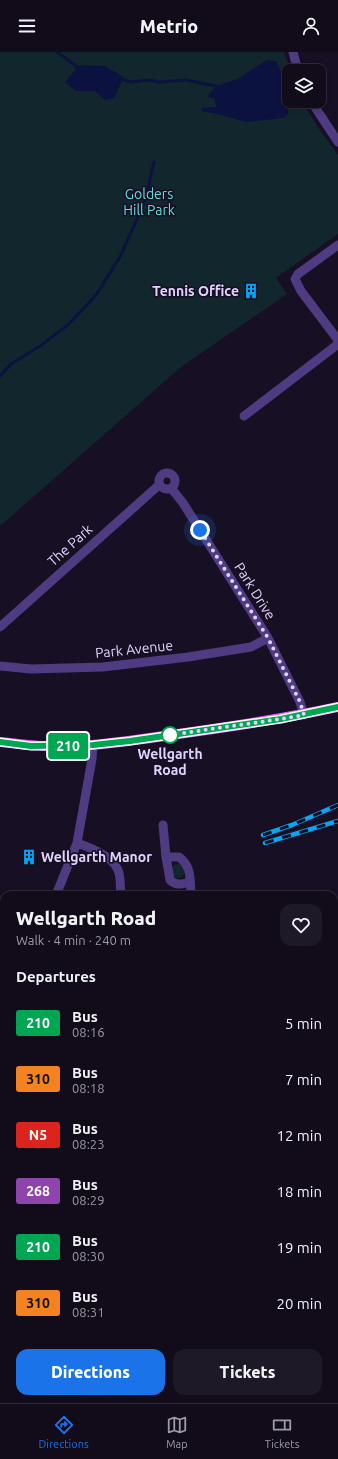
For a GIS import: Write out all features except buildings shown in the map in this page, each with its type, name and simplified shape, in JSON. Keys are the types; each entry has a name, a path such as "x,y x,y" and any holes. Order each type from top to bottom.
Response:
{"main road":[{"path":"0,742 31,746 93,745 281,719 338,707"}],"street":[{"path":"293,52 296,64"},
{"path":"315,108 338,142"},
{"path":"338,245 298,274 295,279 301,291 338,340"},
{"path":"244,416 338,344"},
{"name":"The Park","path":"0,628 165,487 158,482 160,475 167,473"},
{"name":"Park Drive","path":"167,473 171,474 175,479 175,482 165,487 182,503 268,638 300,702 304,715"},
{"name":"Park Avenue","path":"0,666 31,669 103,667 188,657 251,647 268,638"},
{"path":"58,891 77,843 92,759 93,745"},
{"path":"162,824 170,880 173,883 178,884 190,882"},
{"path":"77,843 90,848 113,862 118,870 121,891"},
{"path":"166,857 180,857 184,860 188,868 191,891"}],"green space":[{"name":"Golders Hill Park","path":"0,52 284,52 288,64 282,64 282,108 306,108 338,155 338,234 276,278 287,294 181,367 0,526"},
{"path":"178,864 183,866 185,871 183,876 178,878 173,876 171,871 173,866"}],"shaded area":[{"path":"267,60 276,61 282,76 282,108 288,108 288,114 284,118 246,122 214,113 203,112 201,108 217,107 215,99 207,97 216,86 237,79"},
{"path":"75,65 105,66 124,77 114,98 105,100 95,91 76,91 65,82 76,69"}],"waterway":[{"path":"57,52 75,65 77,69"},
{"path":"123,80 132,82 148,80 160,82 186,80 216,86"},
{"path":"0,376 11,364 40,346 68,325 96,295 120,257 145,201 154,162"}],"railway":[{"path":"263,835 292,825 338,805"},
{"path":"265,843 338,821"}],"bus line":[{"name":"210","path":"0,742 31,746 93,745 281,719 338,707"}],"place":[{"name":"Tennis Office","path":"251,291"},
{"name":"Wellgarth Road","path":"170,735"},
{"name":"Wellgarth Manor","path":"29,857"}],"route":[{"path":"170,735 304,715 300,702 268,638 200,530"}]}
